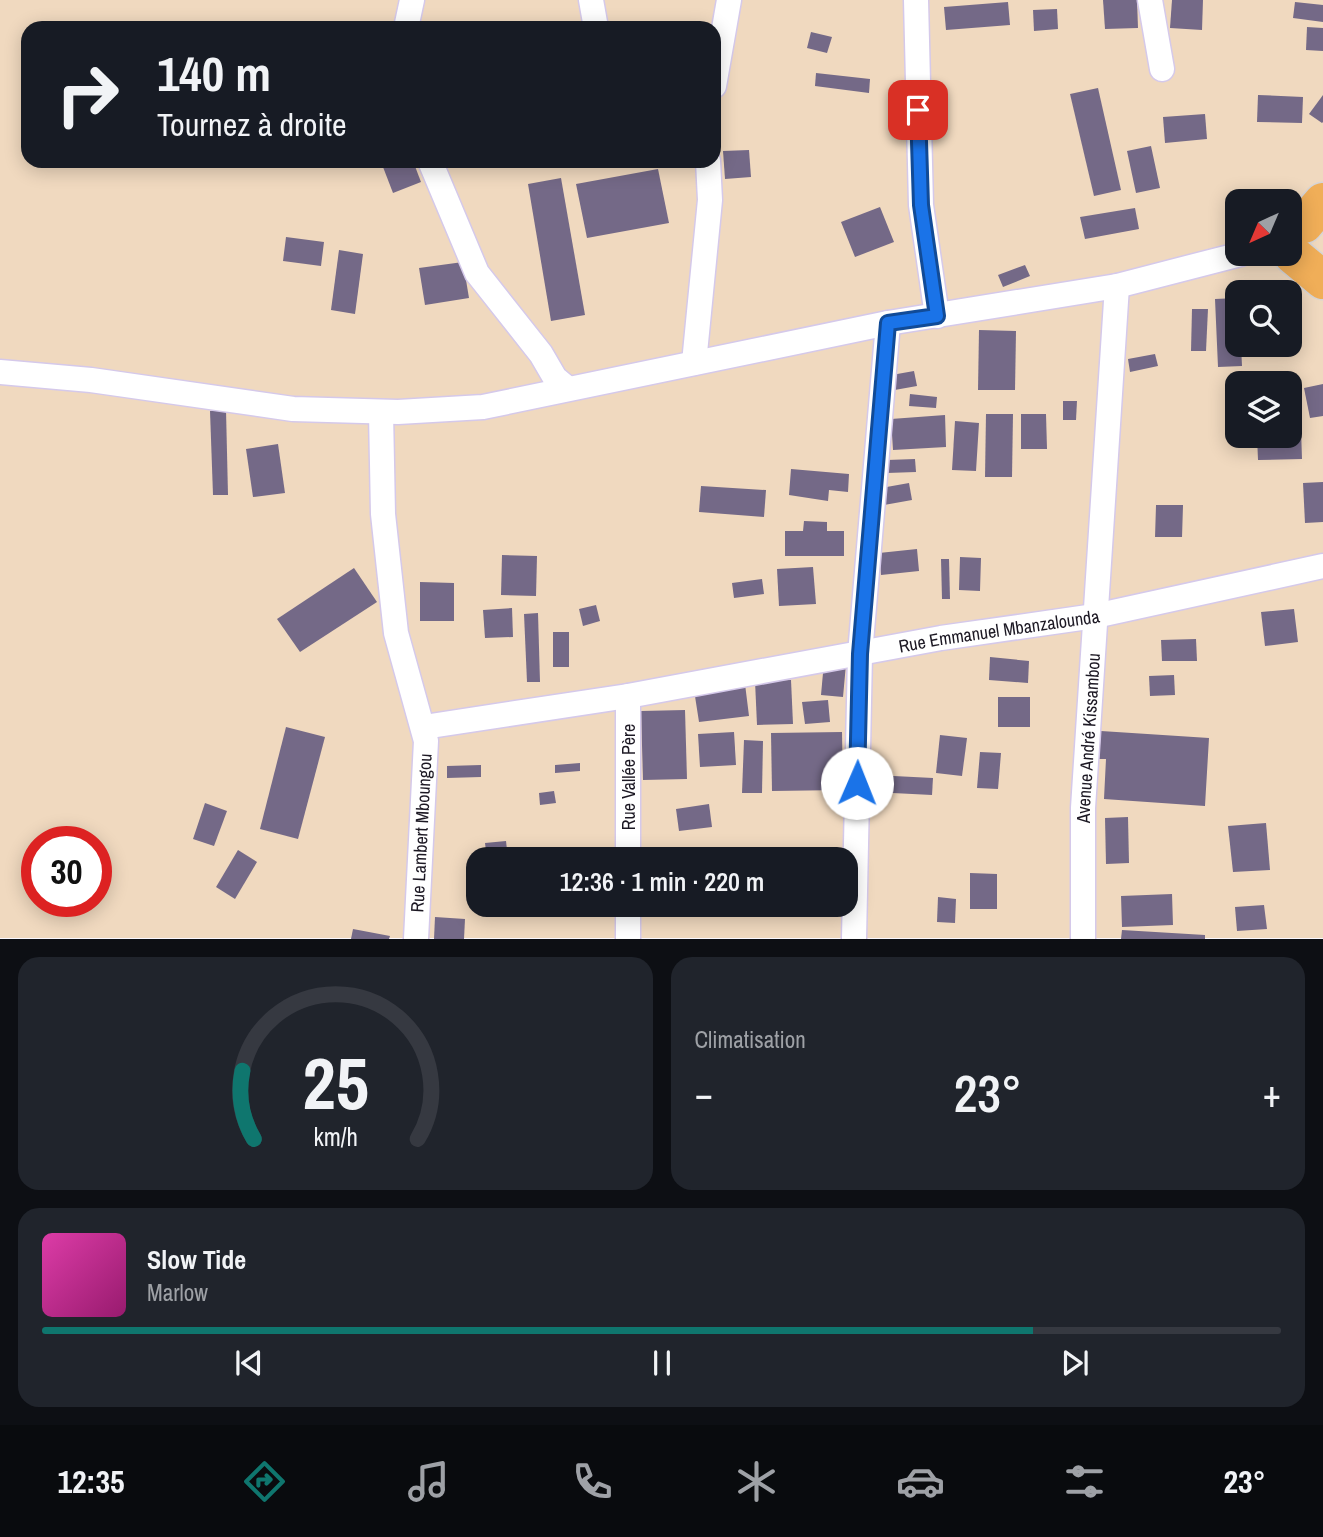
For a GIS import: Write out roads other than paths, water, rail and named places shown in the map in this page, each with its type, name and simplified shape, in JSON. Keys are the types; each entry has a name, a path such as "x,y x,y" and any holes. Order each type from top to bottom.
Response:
{"highway":[{"path":"1305,235 1323,280"}],"street":[{"path":"408,21 412,0"},
{"path":"591,0 595,21"},
{"path":"721,46 729,0"},
{"path":"916,0 921,205 937,316"},
{"path":"1150,0 1162,69"},
{"path":"433,168 477,273 541,354 555,378 567,388"},
{"path":"694,363 710,200 708,168"},
{"path":"0,372 91,380 293,409 382,412 483,407 888,323 1117,286 1225,258"},
{"name":"Avenue André Kissambou","path":"1083,939 1083,808 1117,286"},
{"path":"853,939 860,654 888,323"},
{"name":"Rue Lambert Mboungou","path":"382,412 383,514 396,633 426,741 416,939"},
{"name":"Rue Emmanuel Mbanzalounda","path":"424,727 628,696 941,638 1095,616 1323,566"},
{"name":"Rue Vallée Père","path":"628,696 628,847"},
{"path":"628,917 628,939"}]}
